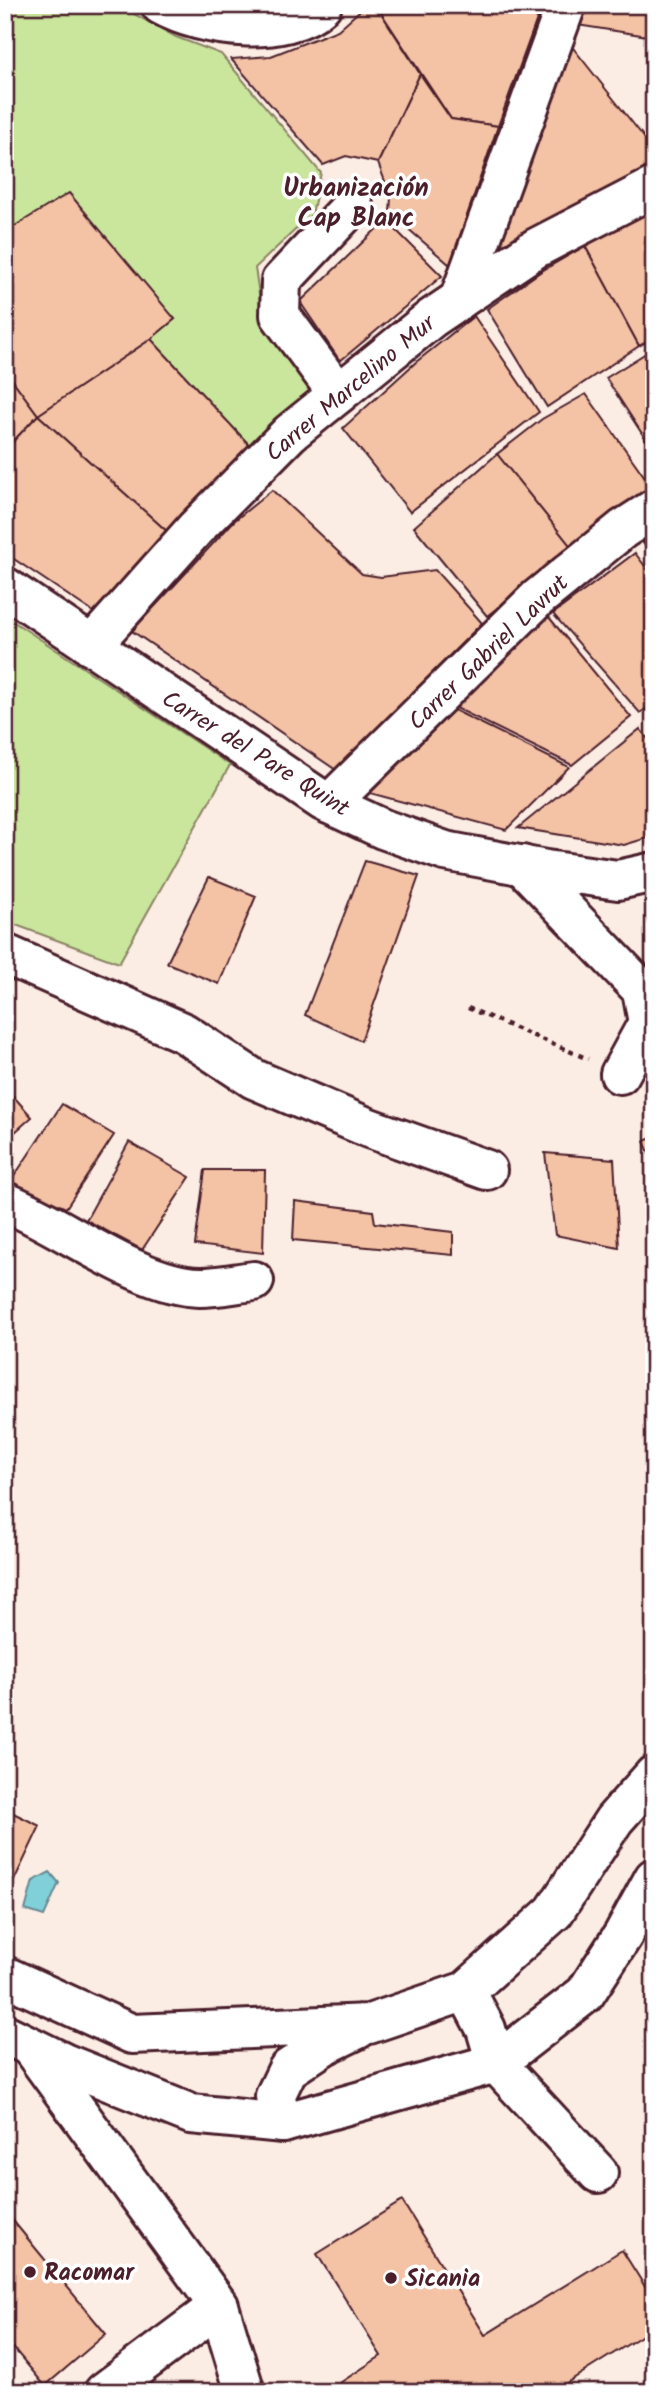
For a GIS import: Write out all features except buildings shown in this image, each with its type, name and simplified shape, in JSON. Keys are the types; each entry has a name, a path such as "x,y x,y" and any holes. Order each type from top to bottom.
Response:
{"street":[{"path":"161,5 184,18 215,24 273,26 313,14 322,5"},
{"path":"459,300 566,5"},
{"name":"Carrer Marcelino Mur","path":"91,646 195,529 290,432 459,300 536,248 654,187"},
{"path":"338,394 280,315 281,281 353,205"},
{"name":"Carrer Gabriel Lavrut","path":"329,804 538,598 623,529 654,509"},
{"name":"Carrer del Pare Quint","path":"5,587 329,804 383,829 445,851 522,865 618,880 654,872"},
{"path":"522,865 642,990 648,1023 620,1074"},
{"path":"5,954 75,982 184,1033 254,1079 369,1128 487,1170"},
{"path":"5,1202 41,1216 159,1280 200,1287 254,1281"},
{"path":"283,2123 275,2096 288,2068 323,2046 369,2024 466,1991 554,1912 614,1820 654,1775"},
{"path":"18,2041 191,2114 283,2123 496,2063 585,1994 623,1935 654,1878"},
{"path":"5,1976 132,2034 369,2024"},
{"path":"466,1991 486,2029 496,2063 598,2173"},
{"path":"18,2041 219,2306 245,2392"},
{"path":"104,2392 219,2306"}],"path":[{"path":"468,1008 620,1074"}],"green space":[{"path":"5,5 118,5 176,37 221,54 321,173 312,214 255,268 263,320 317,392 254,450 151,339 175,319 5,232"},
{"path":"5,616 230,765 119,963 5,921"}],"water":[{"path":"50,1872 59,1883 44,1916 25,1910 33,1881"}],"place":[{"name":"Racomar","path":"30,2272"},
{"name":"Sicania","path":"391,2278"}],"district":[{"name":"Urbanización Cap Blanc","path":"356,202"}]}
